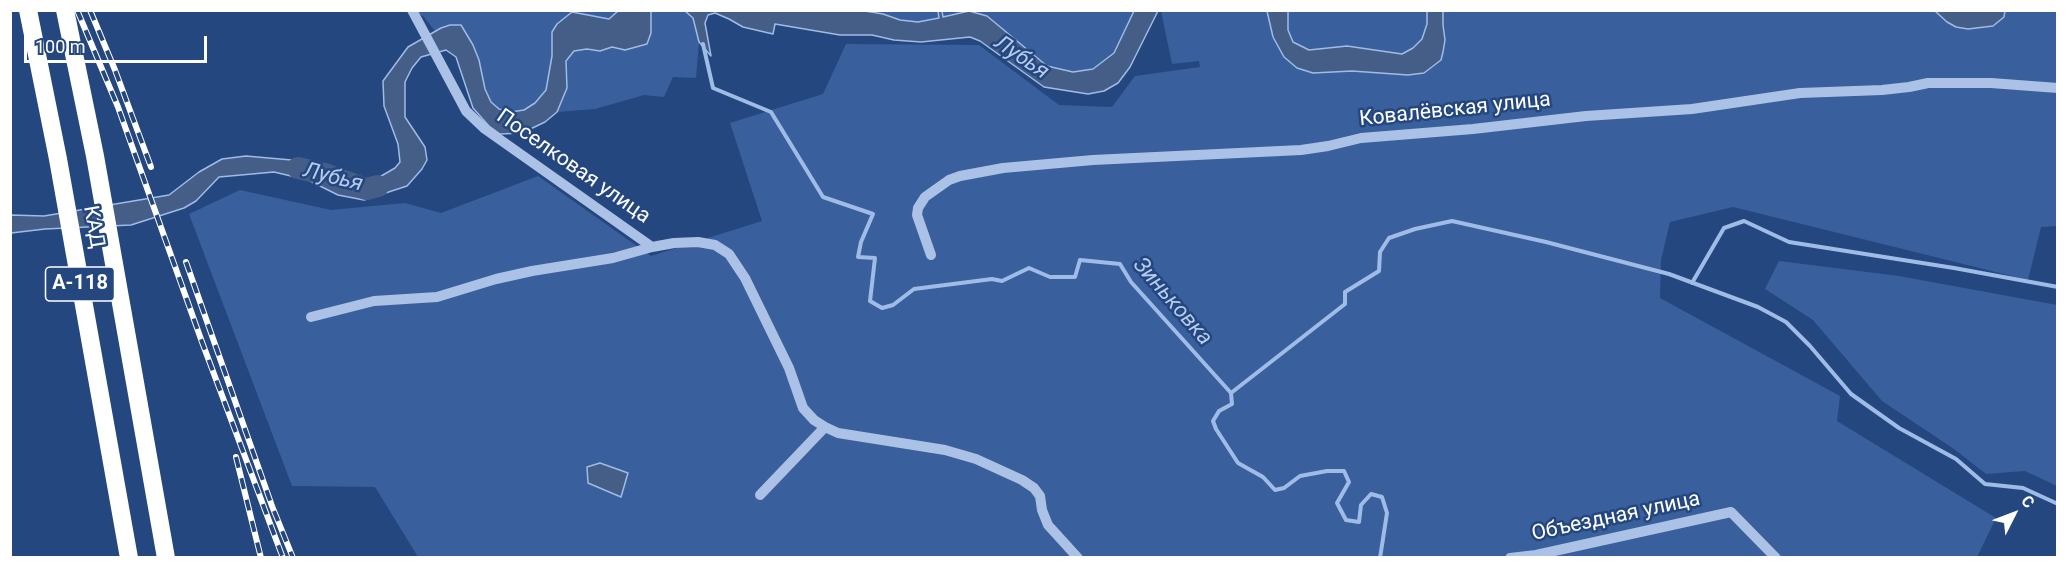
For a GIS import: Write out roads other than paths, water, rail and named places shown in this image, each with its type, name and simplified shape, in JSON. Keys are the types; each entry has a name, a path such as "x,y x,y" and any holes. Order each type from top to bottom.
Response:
{"highway":[{"name":"КАД","path":"28,10 58,159 129,558"},
{"name":"КАД","path":"65,10 95,156 166,558"}],"street":[{"name":"Поселковая улица","path":"414,15 466,111 484,129 652,247 698,242 715,245 729,254 745,278 789,368 803,408 825,428"},
{"name":"Ковалёвская улица","path":"930,255 917,215 918,208 925,197 949,180 1003,168 1093,160 1301,150 1361,138 1473,129 1586,116 1692,109 1800,93 1882,90 1928,83 1958,82 2058,88"},
{"path":"310,317 374,301 437,297 496,279 613,258 652,247"},
{"path":"760,495 825,428 856,437 945,450 975,459 1022,480 1034,488 1040,496 1048,525 1078,558"},
{"name":"Объездная улица","path":"1509,558 1536,556 1731,512 1776,558"}],"water":[{"path":"618,11 651,11 651,33 647,44 625,50 612,47 600,51 587,49 574,51 566,61 567,88 557,112 545,122 522,133 500,134 489,126 473,108 456,57 446,50 421,57 405,82 405,117 425,147 427,160 407,186 364,200 338,195 308,180 274,172 219,177 196,201 184,208 131,225 11,233 11,215 44,216 169,195 199,172 222,159 246,156 303,161 344,183 363,183 376,179 395,168 400,162 398,144 384,106 383,81 408,47 441,28 461,25 479,60 485,89 491,102 499,109 511,112 524,110 535,103 546,90 552,56 552,32 557,24 572,12 609,19"},
{"path":"685,11 865,11 918,22 939,18 938,11 942,11 943,17 969,11 987,16 1047,66 1073,72 1093,69 1114,53 1134,11 1158,11 1130,67 1118,83 1104,91 1088,94 1044,87 980,41 970,37 921,42 894,40 872,35 840,35 775,24 773,34 743,27 715,13 708,15 705,23 711,56 699,42 693,18"},
{"path":"1267,11 1288,11 1288,30 1293,42 1309,50 1347,46 1402,54 1422,39 1427,24 1427,11 1443,11 1445,40 1441,60 1424,73 1408,75 1352,71 1313,73 1297,68 1284,57 1273,37"},
{"path":"1935,11 2005,11 2004,17 1993,26 1968,29 1956,27"},
{"path":"600,463 628,473 621,497 588,483 587,467"}],"waterway":[{"name":"Зиньковка","path":"703,44 713,88 771,112 823,197 873,214 861,242 858,257 875,258 870,301 882,308 893,305 914,289 992,279 1002,281 1029,268 1050,277 1075,277 1080,260 1120,264 1131,282 1231,393 1232,404 1219,411 1213,421 1238,463 1263,477 1275,490 1284,488 1300,476 1327,471 1344,471 1349,482 1337,503 1346,520 1359,522 1361,505 1371,494 1382,497 1387,513 1380,558"},
{"name":"Лубья","path":"298,168 325,174 366,189 378,186"},
{"path":"1231,393 1345,304 1345,292 1379,271 1380,252 1389,238 1415,229 1452,221 1546,242 1669,274 1758,307 1786,322 1851,394 1899,428 1956,459 1985,484 2023,488 2058,504"},
{"path":"1692,283 1724,228 1744,221 1789,242 2058,287"}],"railway":[{"path":"77,10 118,107 202,342 283,558"},
{"path":"90,10 151,167"},
{"path":"186,262 272,506 293,558"},
{"path":"236,457 261,558"}]}
